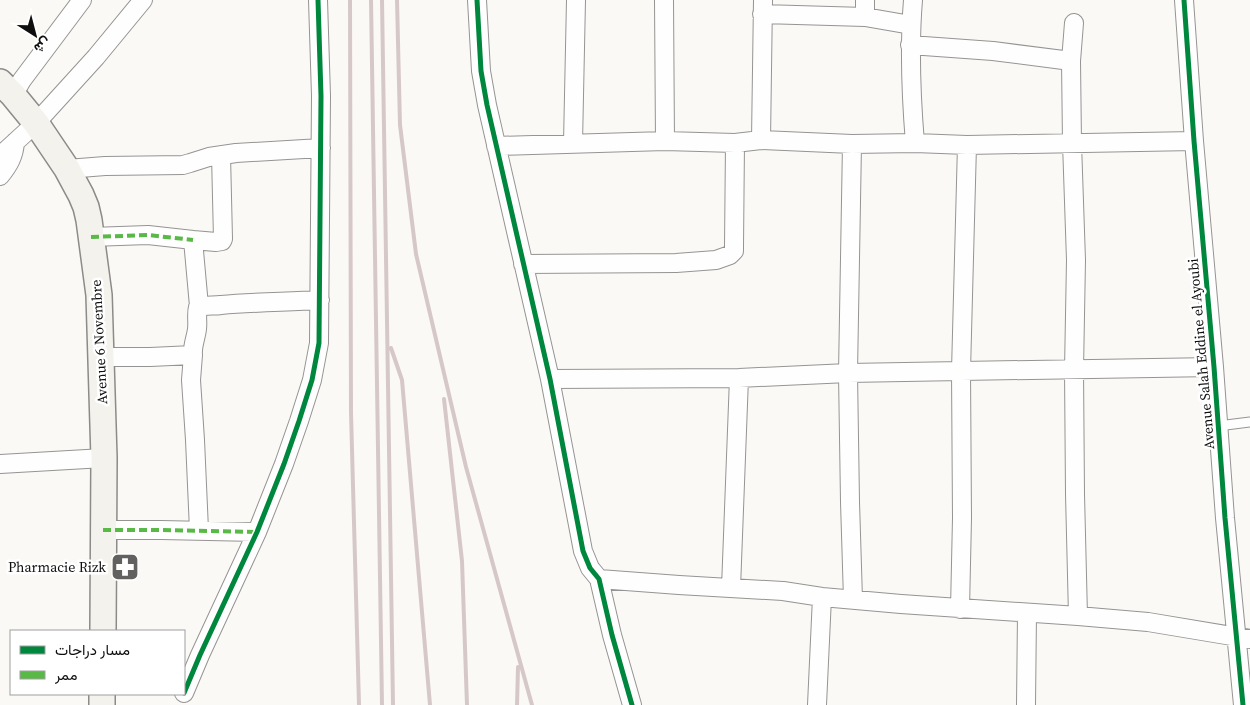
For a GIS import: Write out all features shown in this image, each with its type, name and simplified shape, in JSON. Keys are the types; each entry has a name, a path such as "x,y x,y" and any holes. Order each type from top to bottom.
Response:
{"street":[{"path":"7,88 22,80 82,0"},
{"path":"0,156 36,123 96,57 144,0"},
{"path":"185,691 257,532 296,430 312,380 319,343 320,300 322,148 318,0"},
{"path":"477,0 481,71 487,105 550,379 583,551 590,568 599,579 612,635 632,705"},
{"path":"574,143 576,0"},
{"path":"664,0 665,141"},
{"path":"912,0 910,45 911,99 915,143"},
{"name":"Avenue Salah Eddine el Ayoubi","path":"1184,0 1225,518 1244,638 1243,705"},
{"path":"761,140 762,7 865,8 911,25"},
{"path":"1074,24 1071,61 1076,260 1074,370 1078,616"},
{"path":"910,45 993,51 1071,61"},
{"name":"Avenue 6 Novembre","path":"7,88 36,123 67,169 86,206 99,295 104,458 103,630"},
{"path":"496,146 665,141 735,143 761,140 852,144 915,143 967,145 1194,141"},
{"path":"0,176 10,163 16,142"},
{"path":"523,264 676,263 716,260 730,256 734,251 735,143"},
{"path":"852,144 848,374 853,599"},
{"path":"960,609 962,518 961,371 967,145"},
{"path":"67,169 105,166 182,165 209,157 236,153 322,148"},
{"path":"91,237 148,235 222,241 221,155"},
{"path":"193,240 199,306 197,310 197,329 192,350 191,380 199,530"},
{"path":"199,306 320,300"},
{"path":"100,357 150,358 193,355"},
{"path":"550,379 739,378 961,371 1214,367"},
{"path":"731,588 739,378"},
{"path":"0,464 104,458"},
{"path":"103,530 257,532"},
{"path":"599,579 783,591 822,597 960,609 1148,622 1244,638"},
{"path":"817,705 822,597"},
{"path":"1026,705 1027,613"}],"lane":[{"path":"1218,426 1250,422"}],"railway":[{"path":"350,0 351,413 359,705"},
{"path":"371,0 382,705"},
{"path":"382,0 393,705"},
{"path":"397,0 400,125 416,254 466,467 532,705"},
{"path":"391,348 402,380 430,705"},
{"path":"444,399 462,561 467,705"},
{"path":"517,705 518,667"}],"marked path":[{"path":"91,237 148,235 193,240"},
{"path":"103,530 257,532"}],"cycle path":[{"path":"185,691 257,532 284,464 312,380 319,343 321,96 318,0"},
{"path":"477,0 481,71 487,105 550,379 583,551 590,568 599,579 612,635 632,705"},
{"path":"1184,0 1225,518 1243,705"}],"place":[{"name":"Pharmacie Rizk","path":"125,567"}]}
